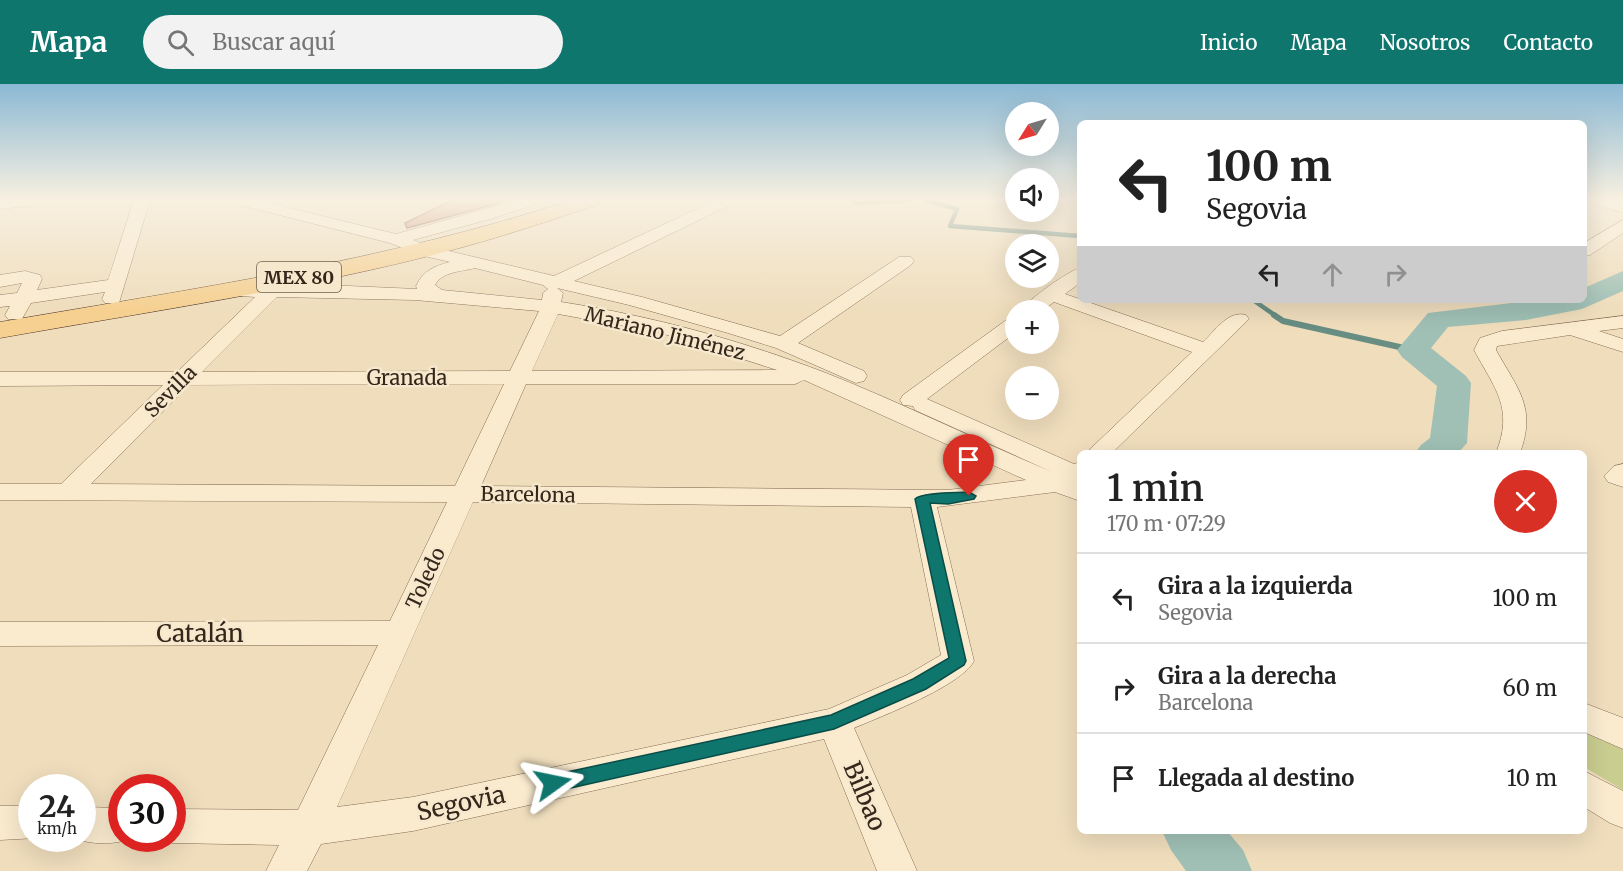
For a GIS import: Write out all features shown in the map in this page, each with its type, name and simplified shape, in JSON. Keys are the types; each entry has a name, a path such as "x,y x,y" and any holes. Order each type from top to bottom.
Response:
{"main road":[{"name":"MEX 80","path":"6,313 223,291 445,237"},
{"name":"MEX 80","path":"6,313 114,292 312,265 411,245 470,237"},
{"path":"476,263 467,252 474,243 485,237"}],"street":[{"path":"114,292 131,237"},
{"path":"379,237 476,263 554,294 682,314 783,344 911,400 1074,480"},
{"path":"411,245 432,237"},
{"path":"554,294 660,237"},
{"path":"1587,249 1605,237"},
{"path":"783,344 905,261"},
{"path":"436,295 425,286 430,276 446,269 476,263"},
{"path":"1046,300 1077,276"},
{"path":"0,281 26,277 33,279 6,313"},
{"name":"Mariano Jiménez","path":"223,291 436,295 497,301 554,294 611,316 665,329 814,377 1074,480"},
{"name":"Sevilla","path":"68,492 272,291"},
{"name":"Toledo","path":"286,871 309,828 518,377 554,294"},
{"path":"1052,296 1206,350"},
{"path":"1101,450 1239,319"},
{"path":"1509,450 1517,434 1519,415 1485,350 1487,342 1502,337 1623,321"},
{"path":"1571,328 1623,346"},
{"path":"911,400 1005,330"},
{"name":"Granada","path":"0,379 814,377 848,372"},
{"path":"1623,472 1617,476 1623,479"},
{"name":"Barcelona","path":"0,492 948,499 1074,480"},
{"name":"Segovia","path":"186,826 309,828 413,814 834,722 919,684 958,661 922,499"},
{"name":"Catalán","path":"0,634 399,633"},
{"path":"1587,718 1623,734"},
{"name":"Bilbao","path":"834,722 897,871"},
{"path":"1587,789 1623,811"},
{"path":"0,823 18,824"}],"green space":[{"path":"1587,733 1623,749 1623,790 1587,769"}],"waterway":[{"path":"1587,298 1623,280"},
{"path":"1257,303 1276,316"},
{"path":"1438,450 1448,443 1454,383 1413,350 1439,319 1526,311 1567,303"},
{"path":"1274,315 1283,321 1413,350"},
{"path":"1193,834 1222,871"}],"route":[{"path":"553,783 834,722 919,684 958,661 922,499 969,496"}]}
